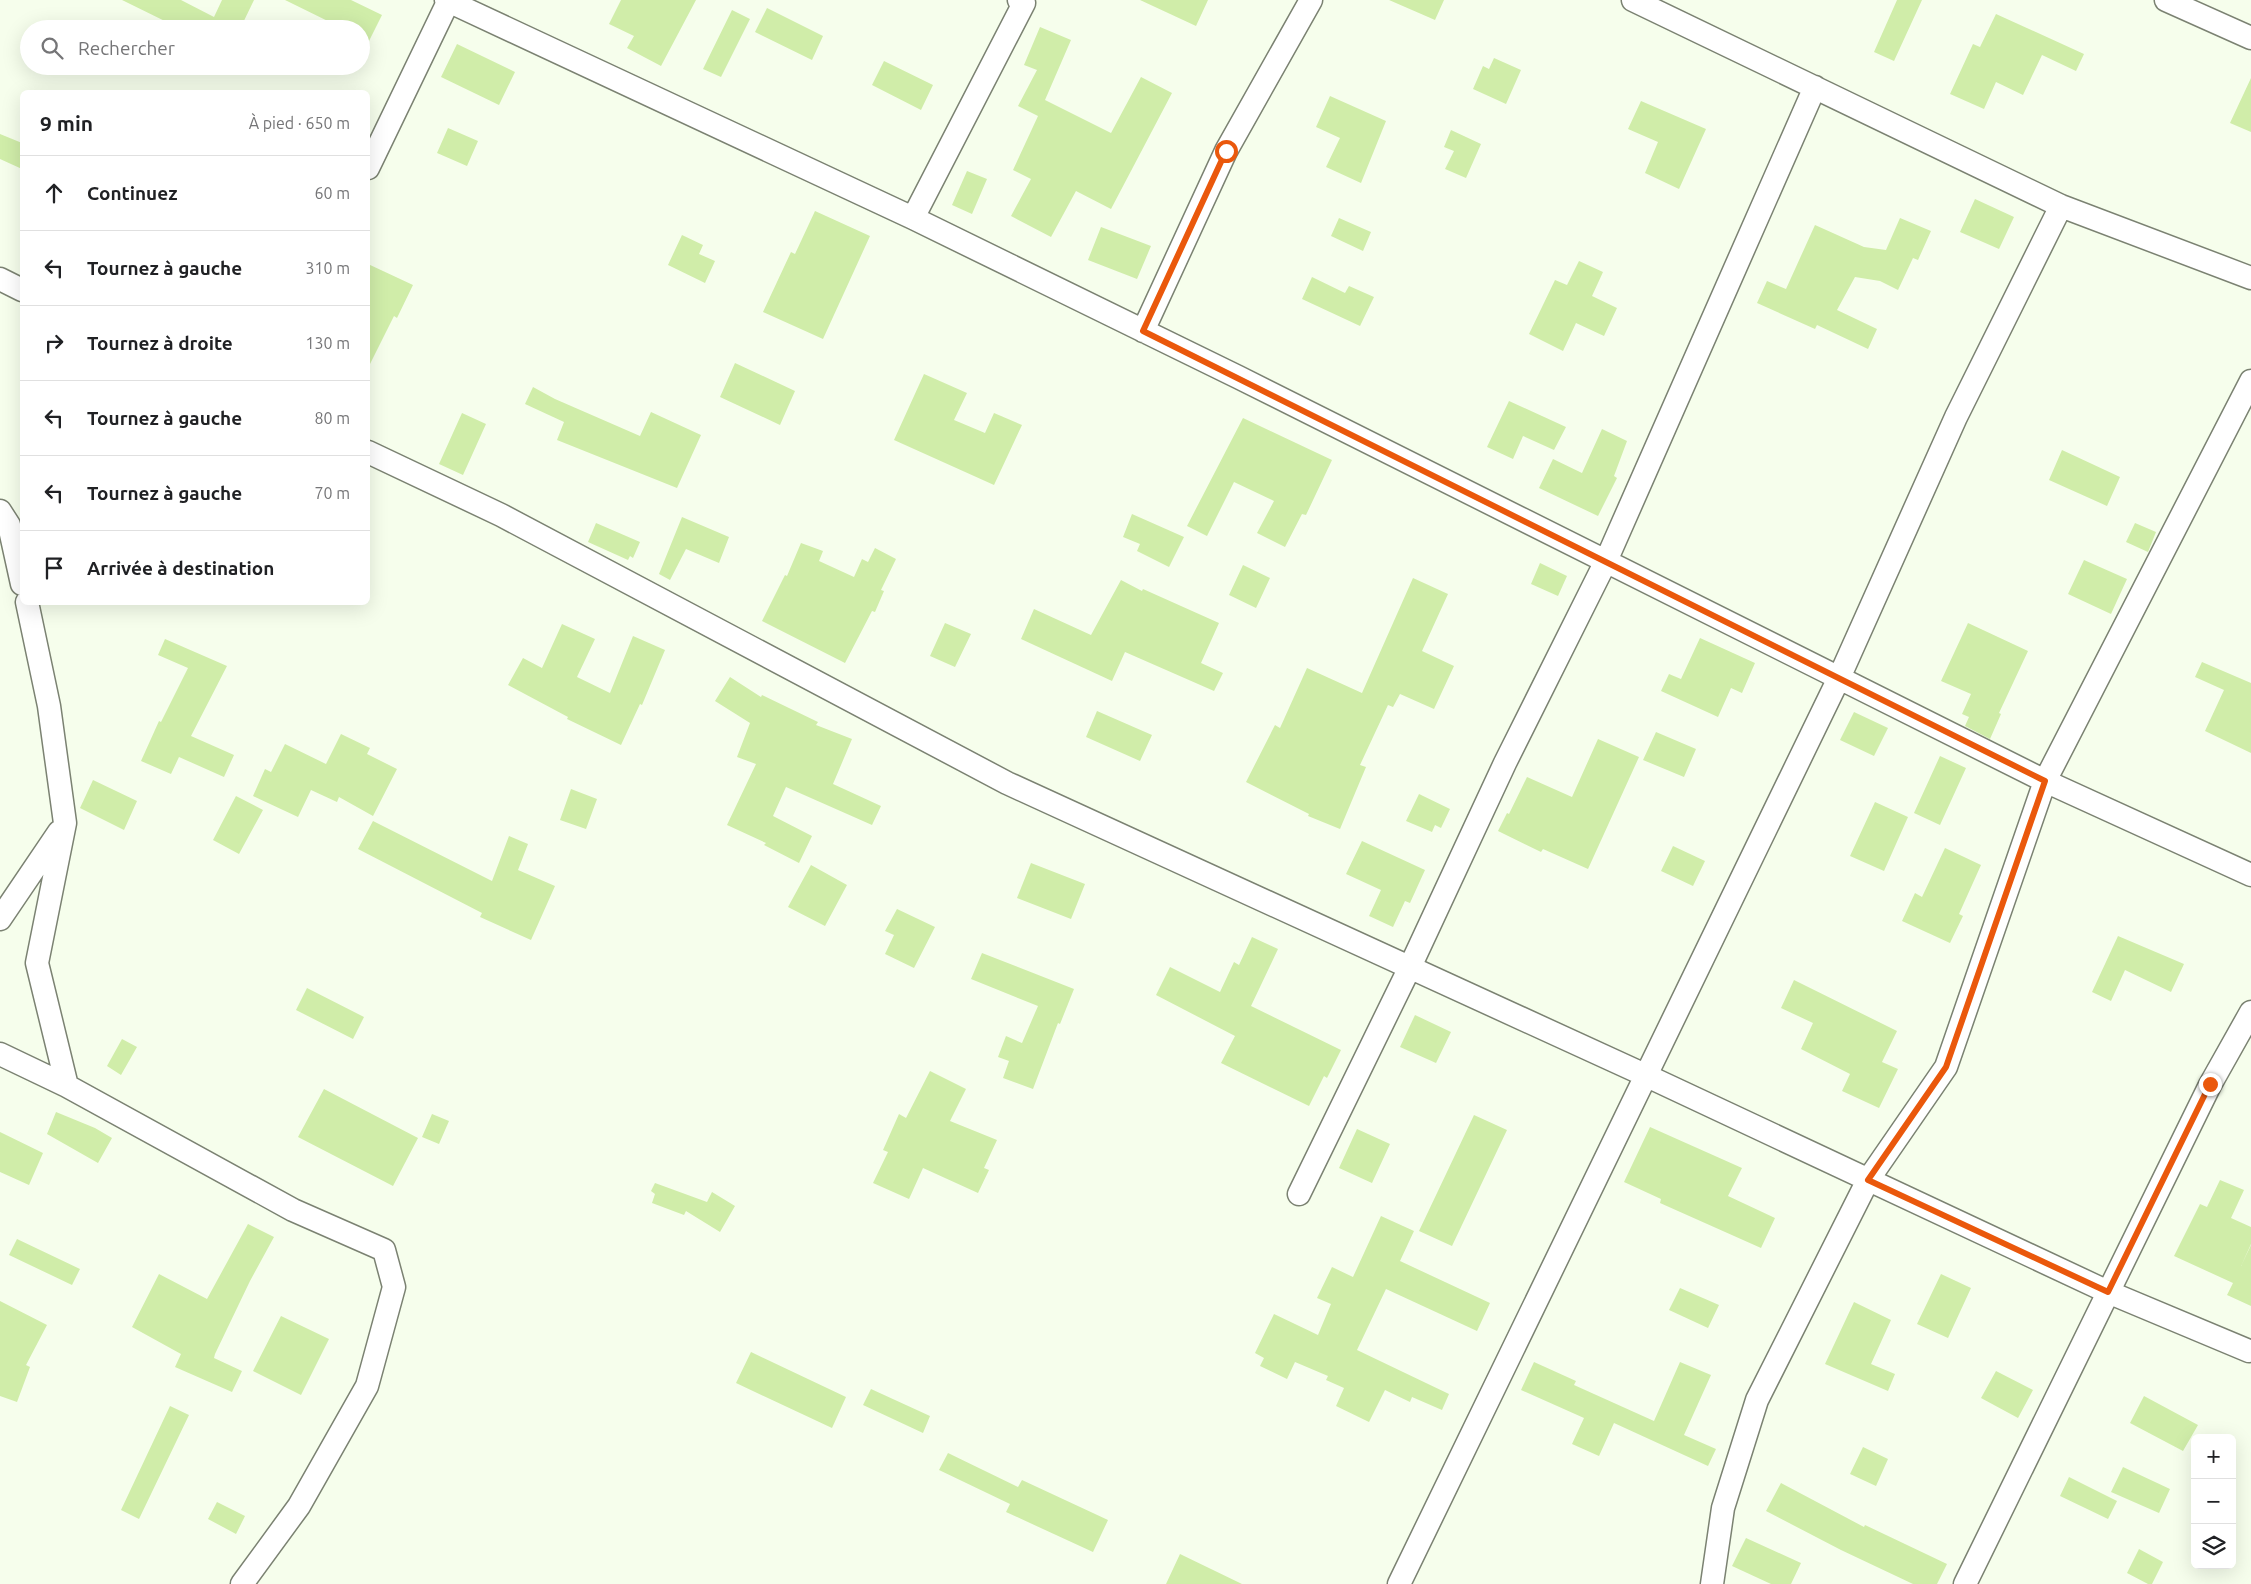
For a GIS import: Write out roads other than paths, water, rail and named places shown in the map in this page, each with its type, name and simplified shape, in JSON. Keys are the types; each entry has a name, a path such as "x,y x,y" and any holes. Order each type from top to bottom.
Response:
{"street":[{"path":"370,164 448,0 913,218 2045,781 2251,875"},
{"path":"1143,331 1226,151 1311,0"},
{"path":"1633,0 2061,206 2251,278"},
{"path":"2166,0 2251,38"},
{"path":"913,218 1023,1"},
{"path":"1299,1194 1410,967 1505,763 1606,561 1814,87"},
{"path":"1399,1584 1839,678 1956,417 2061,206"},
{"path":"0,279 20,289"},
{"path":"1712,1584 1724,1508 1757,1400 1868,1180 1946,1067 2045,781 2251,381"},
{"path":"370,453 501,514 1007,783 1645,1075 2108,1292 2249,1351"},
{"path":"0,510 9,525 20,575"},
{"path":"27,605 50,706 65,823 37,963 67,1086"},
{"path":"0,919 65,823"},
{"path":"1965,1584 2210,1084 2251,1012"},
{"path":"0,1054 67,1086 293,1210 384,1250 394,1286 367,1386 299,1506 242,1584"}]}
